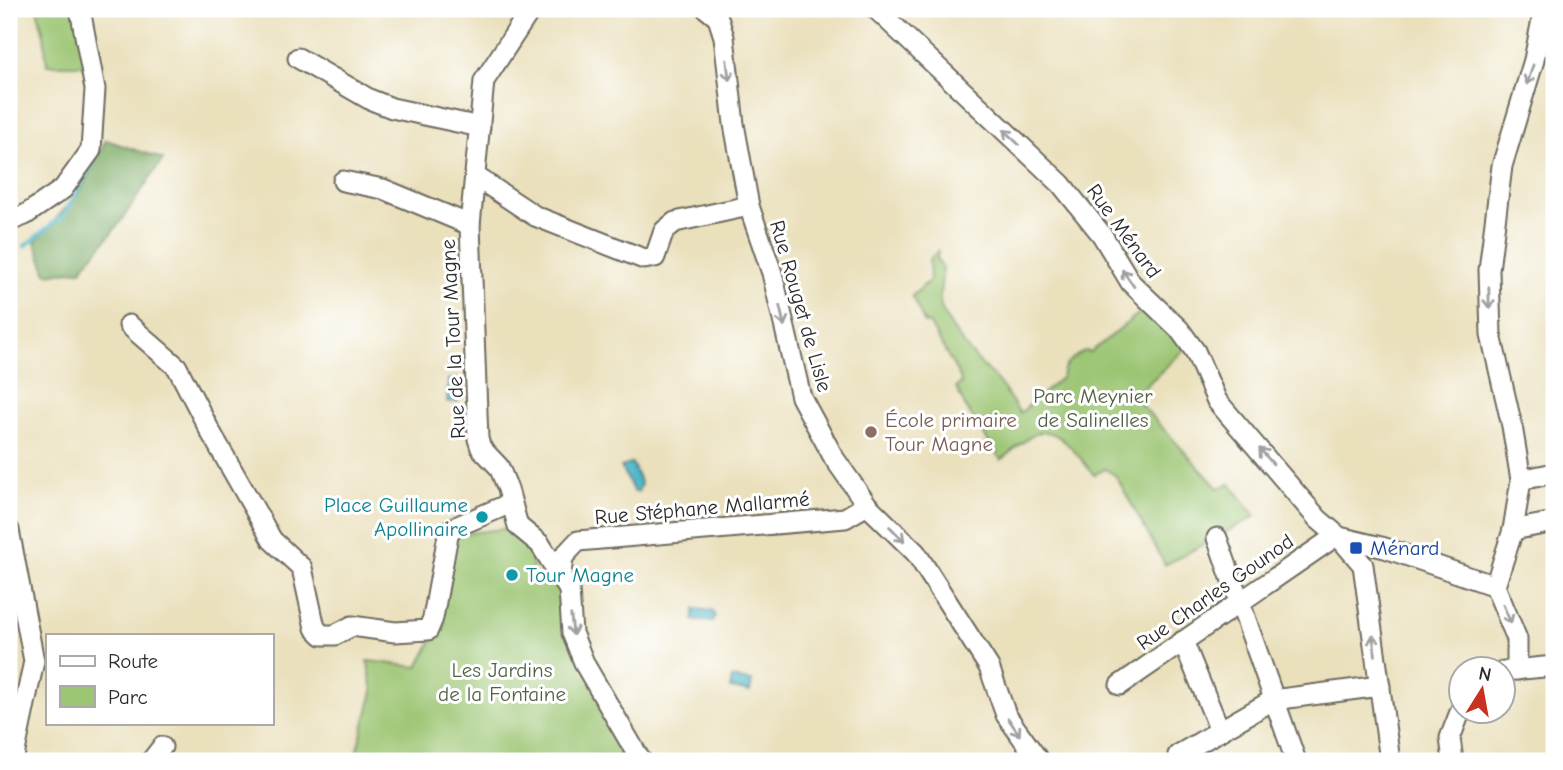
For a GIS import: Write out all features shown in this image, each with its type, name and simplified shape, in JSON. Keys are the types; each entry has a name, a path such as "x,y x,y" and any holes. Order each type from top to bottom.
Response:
{"street":[{"path":"9,222 25,215 63,189 91,150 95,89 80,9"},
{"name":"Rue de la Tour Magne","path":"531,9 484,81 470,225 478,439 481,448 499,467 518,526 540,544 569,590 572,633 585,666 641,761"},
{"name":"Rue Rouget de Lisle","path":"707,9 718,18 724,37 734,124 749,206 772,273 801,397 834,458 867,505 916,553 989,667 1006,715 1039,761"},
{"name":"Rue Ménard","path":"876,9 1061,184 1102,235 1131,283 1179,329 1195,351 1217,401 1318,519 1338,536 1363,565"},
{"path":"1514,654 1517,639 1494,586 1513,530 1521,480 1512,426 1491,335 1489,270 1502,166 1534,60 1544,9"},
{"path":"298,58 369,99 392,108 480,127"},
{"path":"475,176 535,216 644,259 655,257 664,231 675,222 749,206"},
{"path":"343,181 383,189 470,225"},
{"path":"129,325 177,367 210,432 272,540 302,568 315,628 322,635 335,635 352,626 395,632 428,630 433,618 451,529 511,503"},
{"path":"1521,480 1554,473"},
{"name":"Rue Stéphane Mallarmé","path":"561,575 563,557 578,541 845,519 867,505"},
{"path":"1513,530 1554,522"},
{"path":"9,530 34,661 13,761"},
{"path":"1338,536 1494,586"},
{"name":"Rue Charles Gounod","path":"1120,685 1338,536"},
{"path":"1217,538 1296,761"},
{"path":"1369,544 1363,565 1390,761"},
{"path":"1183,641 1220,731"},
{"path":"1518,670 1554,666"},
{"path":"1178,755 1273,701 1380,686"},
{"path":"1453,761 1450,738 1455,724"}],"green space":[{"path":"37,9 75,9 85,65 47,65 44,35"},
{"path":"106,140 163,159 119,224 81,270 47,274 35,242 80,192"},
{"name":"Parc Meynier de Salinelles","path":"938,251 937,260 943,268 940,301 946,318 968,350 998,382 1020,413 1062,377 1072,359 1084,351 1091,352 1149,305 1187,347 1134,397 1218,488 1230,484 1256,516 1165,565 1116,476 1105,469 1094,475 1062,440 1046,432 1038,433 1001,460 966,408 956,387 961,383 960,377 929,323 925,324 912,296 930,280 929,260"},
{"name":"Les Jardins de la Fontaine","path":"510,528 528,542 536,583 554,581 565,592 568,633 636,761 354,761 373,692 368,661 418,667 436,633 452,535"}],"water":[{"path":"458,379 458,402 447,402 448,380"},
{"path":"632,463 641,484 638,492 634,492 621,467"},
{"path":"695,609 712,611 715,616 713,622 693,620"},
{"path":"732,678 752,681 750,692 730,688"}],"waterway":[{"path":"94,30 98,52"},
{"path":"25,246 65,214 93,162"}],"place":[{"name":"École primaire Tour Magne","path":"871,432"},
{"name":"Place Guillaume Apollinaire","path":"482,517"},
{"name":"Ménard","path":"1356,548"},
{"name":"Tour Magne","path":"512,575"}]}
